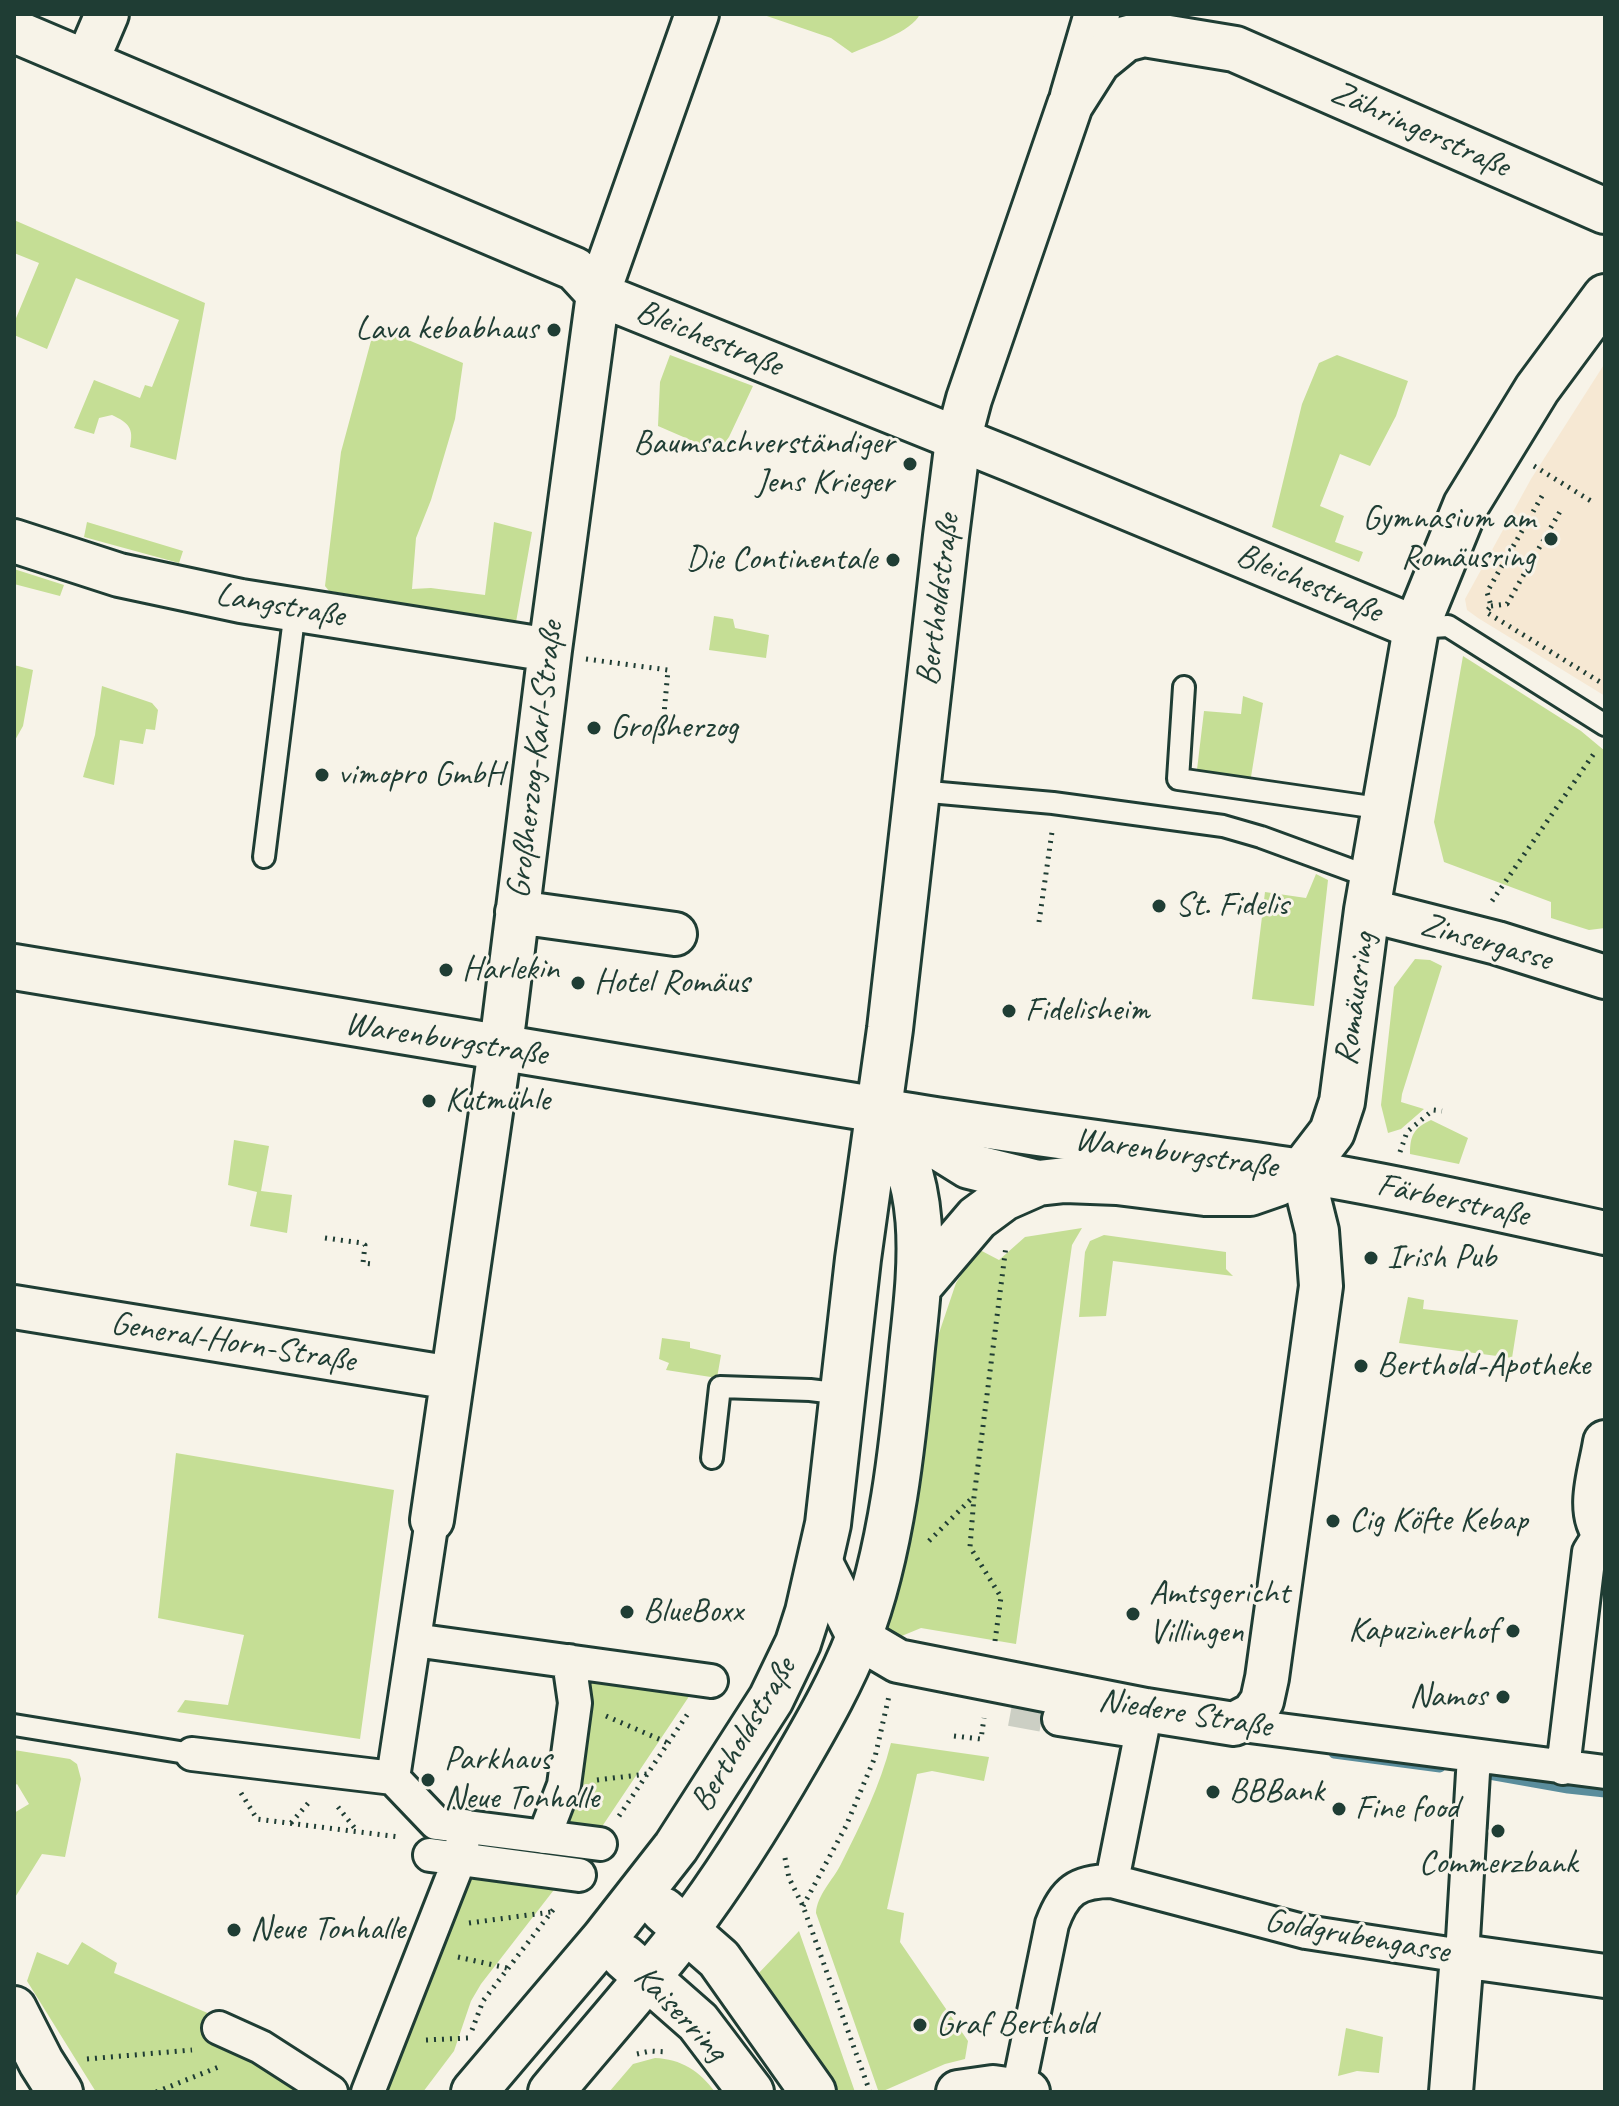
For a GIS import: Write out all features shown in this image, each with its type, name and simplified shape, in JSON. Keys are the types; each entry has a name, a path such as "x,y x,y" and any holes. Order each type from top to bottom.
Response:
{"main road":[{"path":"1070,105 1097,14"},
{"name":"Zähringerstraße","path":"1158,14 1605,211"},
{"name":"Zähringerstraße","path":"1070,105 1098,61 1125,39 1144,34 1235,49"},
{"name":"Bertholdstraße","path":"474,2092 604,1939 676,1847 771,1699 798,1643 828,1524 958,440 969,399 1070,105"},
{"name":"Romäusring","path":"1302,1171 1332,1132 1342,1102 1370,894 1416,628 1466,505 1537,389 1605,297"},
{"name":"Warenburgstraße","path":"14,967 879,1110 969,1166 1038,1183"},
{"name":"Bertholdstraße","path":"551,2092 686,1929 759,1824 831,1699 859,1638 879,1570 895,1480 919,1286 919,1214 915,1191 903,1148 879,1110"},
{"name":"Warenburgstraße","path":"991,1232 1004,1198 1038,1183 1065,1180 1117,1182 1205,1193 1250,1193 1302,1171"},
{"path":"858,1259 872,1246 885,1244 897,1253 919,1286 991,1232"},
{"name":"Kaiserring","path":"649,1880 686,1929 719,1959 737,1982 813,2092"},
{"name":"Kaiserring","path":"604,1939 698,2022 751,2092"},
{"path":"14,2009 70,2076"}],"street":[{"path":"87,61 107,14"},
{"name":"Großherzog-Karl-Straße","path":"432,1520 500,1049 598,294 697,14"},
{"name":"Bleichestraße","path":"14,31 575,269 598,294 1416,628"},
{"name":"Langstraße","path":"14,541 119,575 295,610 550,652"},
{"name":"Zinsergasse","path":"1370,894 1468,935 1605,977"},
{"path":"517,912 675,934"},
{"name":"Warenburgstraße","path":"879,1110 1302,1171"},
{"path":"1234,1724 1253,1714 1262,1701 1267,1678 1321,1286 1317,1231 1302,1171"},
{"name":"Färberstraße","path":"1302,1171 1605,1233"},
{"name":"General-Horn-Straße","path":"14,1307 452,1378"},
{"path":"1563,1768 1589,1552 1604,1532 1597,1523 1595,1507 1605,1442"},
{"path":"432,1520 393,1778 442,1844 579,1875"},
{"path":"820,1561 859,1638"},
{"name":"Niedere Straße","path":"859,1638 898,1661 1144,1721"},
{"path":"414,1640 569,1661 657,1668 711,1681"},
{"path":"544,1837 564,1785 575,1703 569,1661"},
{"name":"Niedere Straße","path":"1059,1719 1234,1724 1605,1772"},
{"path":"958,2092 993,2087 1023,2091 1052,1924 1058,1906 1077,1886 1094,1881 1112,1881 1144,1721"},
{"path":"192,1754 393,1778"},
{"path":"1451,2092 1474,1756"},
{"path":"442,1844 544,1837 600,1844"},
{"path":"368,2092 430,1939 442,1844"},
{"name":"Goldgrubengasse","path":"1112,1881 1306,1932 1605,1976"},
{"path":"219,2028 255,2044 331,2092"}],"lane":[{"path":"264,857 295,610"},
{"path":"1416,628 1448,626 1605,725"},
{"path":"1184,687 1178,779 1385,809"},
{"path":"918,791 1053,803 1223,826 1261,837 1370,894"},
{"path":"712,1458 720,1387 843,1394"},
{"path":"14,1725 192,1754"}],"path":[{"path":"1525,460 1591,501"},
{"path":"1491,606 1487,592 1542,496"},
{"path":"1562,508 1507,604 1491,606 1486,612 1605,685"},
{"path":"550,652 668,670 663,725"},
{"path":"1468,935 1596,750"},
{"path":"1039,922 1051,849 1053,803"},
{"path":"1393,1188 1407,1132 1433,1110 1442,1111"},
{"path":"991,1232 970,1547 1001,1597 995,1641"},
{"path":"325,1238 362,1243 365,1245 363,1263 372,1264"},
{"path":"922,1548 974,1497"},
{"path":"600,1844 711,1681"},
{"path":"870,2092 803,1906 846,1826 875,1757 890,1693"},
{"path":"575,1703 668,1743"},
{"path":"564,1785 648,1774"},
{"path":"241,1792 257,1819 442,1844"},
{"path":"291,1823 311,1800"},
{"path":"335,1803 357,1832"},
{"path":"497,1981 579,1875"},
{"path":"430,1939 552,1912"},
{"path":"430,1939 507,1968"},
{"path":"70,2076 255,2044 256,2052 156,2092"}],"shaded area":[{"name":"Gymnasium am Romäusring","path":"1605,363 1605,696 1478,618 1467,610 1465,599 1531,479"}],"green space":[{"path":"761,14 920,14 909,27 852,53 831,38"},
{"path":"14,220 205,303 176,460 130,447 129,427 112,415 99,418 94,434 74,428 94,380 140,398 145,385 152,387 179,320 76,278 47,349 14,335 14,323 39,263 14,253"},
{"path":"375,326 463,363 455,419 431,500 416,538 412,589 431,588 485,595 494,522 532,532 516,622 329,591 325,586 341,452"},
{"path":"670,355 753,386 729,437 718,452 658,426 660,382"},
{"path":"1337,355 1408,381 1396,416 1370,466 1340,454 1320,506 1344,516 1335,542 1363,552 1359,562 1272,527 1302,404 1319,363"},
{"path":"87,522 183,551 179,563 84,537"},
{"path":"14,569 64,585 60,596 14,584"},
{"path":"714,616 733,619 735,628 769,635 766,658 709,650"},
{"path":"1463,656 1581,731 1605,751 1605,928 1589,930 1551,918 1551,902 1444,862 1434,822"},
{"path":"14,665 33,670 23,726 14,742"},
{"path":"102,686 152,703 158,710 155,730 146,729 143,744 120,740 114,785 83,777 95,735"},
{"path":"1243,696 1263,703 1250,783 1196,778 1204,711 1241,714"},
{"path":"1316,874 1328,880 1314,1006 1252,999 1265,892 1306,898"},
{"path":"1415,959 1430,960 1442,966 1402,1094 1401,1102 1424,1109 1401,1129 1388,1133 1381,1105 1394,987"},
{"path":"1431,1120 1468,1138 1459,1164 1410,1154 1414,1133"},
{"path":"234,1140 269,1146 261,1191 292,1195 287,1233 250,1226 257,1192 228,1185"},
{"path":"1082,1228 1072,1245 1016,1644 921,1628 892,1640 885,1631 884,1621 907,1536 935,1345 956,1283 978,1249 999,1260 1025,1237"},
{"path":"1104,1235 1226,1252 1226,1269 1233,1276 1113,1261 1106,1316 1079,1317 1085,1252 1090,1241"},
{"path":"1408,1297 1424,1300 1423,1309 1518,1320 1512,1358 1399,1343"},
{"path":"662,1338 690,1342 690,1348 721,1355 717,1378 666,1370 669,1363 659,1359"},
{"path":"176,1453 394,1490 360,1739 177,1712 185,1700 228,1705 244,1635 158,1618"},
{"path":"579,1677 692,1692 597,1834 560,1830"},
{"path":"891,1743 989,1757 984,1781 932,1771 917,1774 887,1909 904,1913 900,1942 968,2041 965,2059 945,2064 881,2092 816,1913 822,1894 841,1864 869,1805"},
{"path":"14,1750 70,1759 77,1764 81,1779 65,1857 42,1854 14,1899 14,1813 29,1804 17,1784 14,1786"},
{"path":"472,1870 560,1882 481,1984 471,2001 454,2051 423,2092 384,2092"},
{"path":"799,1931 855,2092 835,2092 755,1977"},
{"path":"82,1942 117,1963 114,1973 224,2020 310,2092 96,2092 27,1981 37,1952 68,1965"},
{"path":"1346,2028 1383,2037 1379,2073 1357,2071 1338,2076"},
{"path":"655,2058 689,2068 715,2092 609,2092 633,2064"}],"waterway":[{"path":"1334,1753 1440,1767"},
{"path":"1489,1774 1605,1792"}],"tunnel":[{"path":"1011,1710 1059,1719"}],"place":[{"name":"Lava kebabhaus","path":"554,330"},
{"name":"Baumsachverständiger Jens Krieger","path":"910,464"},
{"name":"Gymnasium am Romäusring","path":"1551,539"},
{"name":"Die Continentale","path":"893,560"},
{"name":"Großherzog","path":"594,728"},
{"name":"vimopro GmbH","path":"322,775"},
{"name":"St. Fidelis","path":"1159,906"},
{"name":"Harlekin","path":"446,970"},
{"name":"Hotel Romäus","path":"578,983"},
{"name":"Fidelisheim","path":"1009,1011"},
{"name":"Kutmühle","path":"429,1101"},
{"name":"Irish Pub","path":"1371,1258"},
{"name":"Berthold-Apotheke","path":"1361,1366"},
{"name":"Cig Köfte Kebap","path":"1333,1521"},
{"name":"BlueBoxx","path":"627,1612"},
{"name":"Amtsgericht Villingen","path":"1133,1614"},
{"name":"Kapuzinerhof","path":"1513,1631"},
{"name":"Namos","path":"1503,1697"},
{"name":"Parkhaus Neue Tonhalle","path":"428,1780"},
{"name":"BBBank","path":"1213,1792"},
{"name":"Fine food","path":"1339,1809"},
{"name":"Commerzbank","path":"1498,1831"},
{"name":"Neue Tonhalle","path":"234,1930"},
{"name":"Graf Berthold","path":"920,2025"}]}
